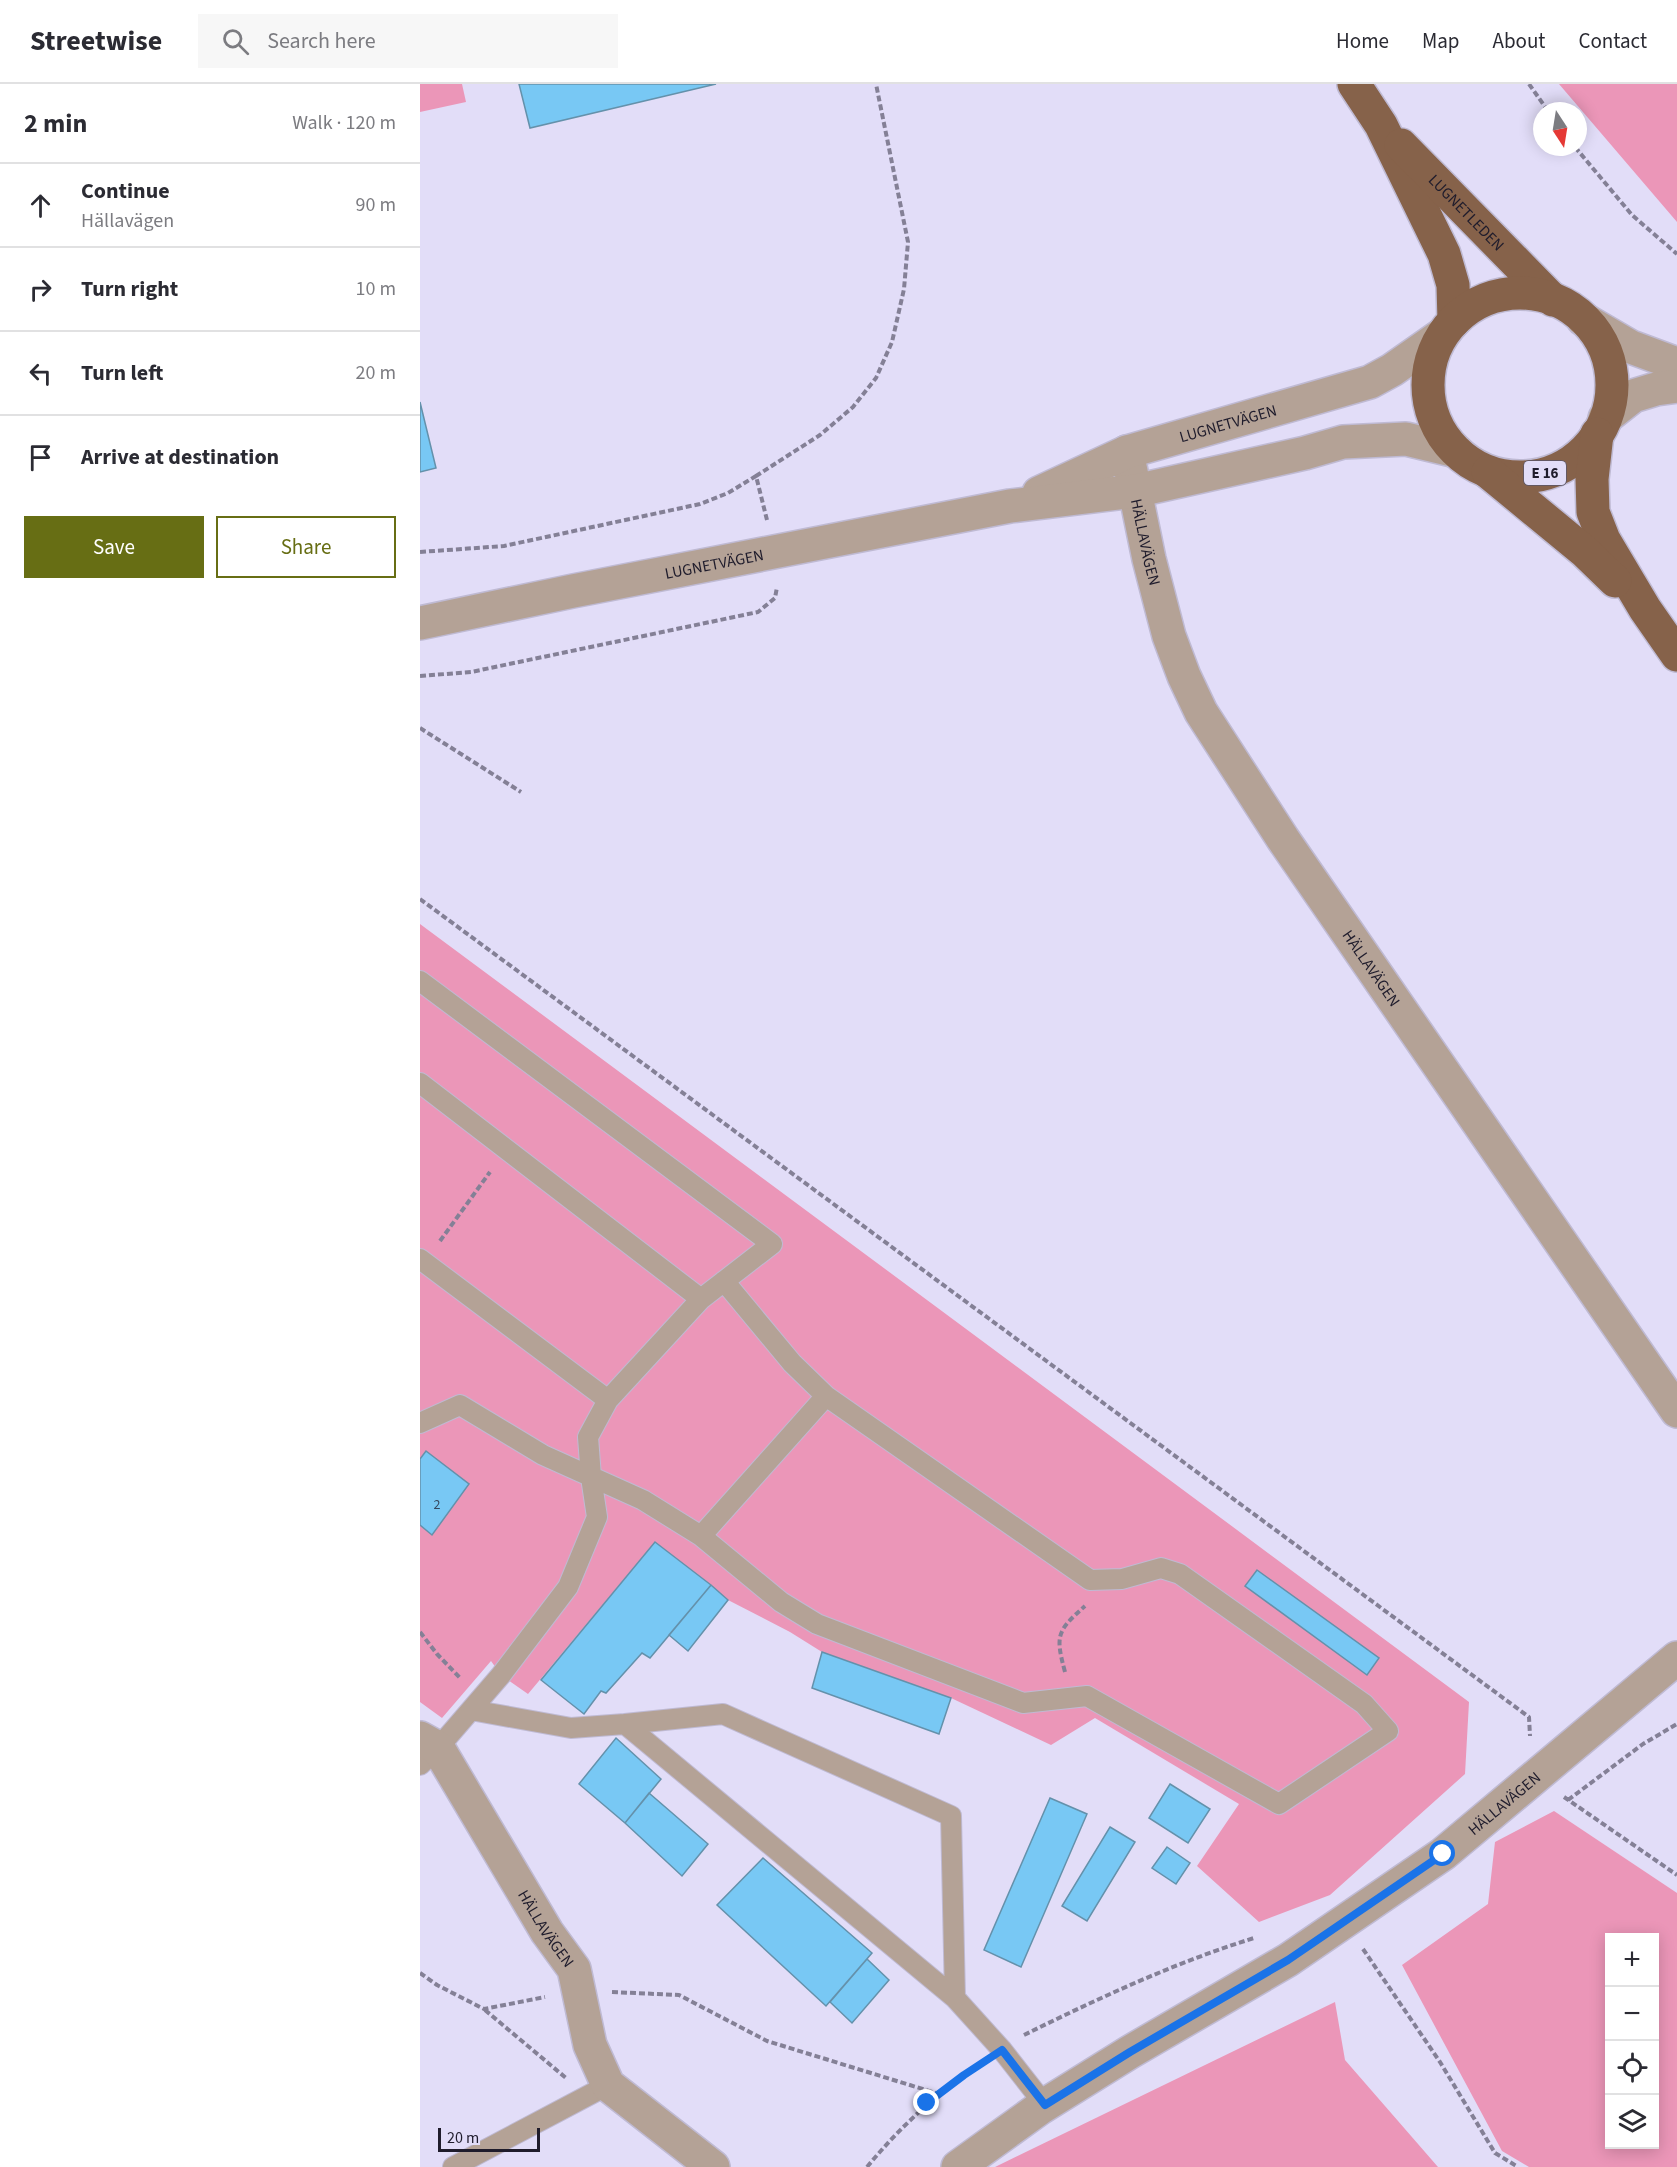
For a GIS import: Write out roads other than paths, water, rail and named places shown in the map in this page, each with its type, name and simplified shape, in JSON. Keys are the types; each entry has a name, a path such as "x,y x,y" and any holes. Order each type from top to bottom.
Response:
{"highway":[{"name":"LUGNETLEDEN","path":"1354,84 1380,125 1444,254 1454,285 1448,328"},
{"name":"LUGNETLEDEN","path":"1380,125 1414,157 1433,180 1477,220 1553,300"},
{"name":"E 16","path":"1601,426 1586,448 1572,461 1544,474 1521,477 1504,476 1486,471 1470,463 1456,451 1444,438 1435,422 1428,387 1429,369 1434,351 1448,328 1468,309 1494,296 1518,293 1536,295 1569,308 1595,332 1604,348 1611,373 1610,401 1601,426 1592,479 1593,512 1604,540 1645,609 1677,655"},
{"name":"E 16","path":"1486,471 1584,551 1645,609"}],"street":[{"path":"1583,319 1631,347 1677,364"},
{"name":"LUGNETVÄGEN","path":"1010,506 1127,452 1370,382 1392,370 1448,328"},
{"path":"1601,426 1633,396 1677,386"},
{"name":"LUGNETVÄGEN","path":"423,619 1010,506 1135,490 1305,453 1343,442 1406,439 1456,451"},
{"name":"HÄLLAVÄGEN","path":"1127,452 1149,559 1169,636 1184,676 1202,712 1283,839 1677,1411"},
{"name":"HÄLLAVÄGEN","path":"957,2167 1045,2105 1130,2052 1288,1960 1443,1854 1677,1658"},
{"name":"HÄLLAVÄGEN","path":"426,1750 574,1969 590,2044 608,2085 713,2167"}],"lane":[{"path":"420,981 772,1244 701,1299 608,1400 588,1437 597,1517 568,1587 501,1675 475,1705 426,1750"},
{"path":"420,1083 701,1299"},
{"path":"423,1261 608,1400"},
{"path":"420,1423 460,1405 543,1455 643,1500 701,1536 781,1602 817,1624 1023,1703 1087,1695 1279,1804 1388,1731 1364,1704 1180,1574 1161,1568 1122,1579 1090,1580 826,1396 792,1363 724,1281"},
{"path":"701,1536 826,1396"},
{"path":"475,1705 571,1728 723,1714 951,1816 955,1998"},
{"path":"625,1724 955,1998 1002,2050 1045,2105"},
{"path":"453,2167 608,2085"}]}
